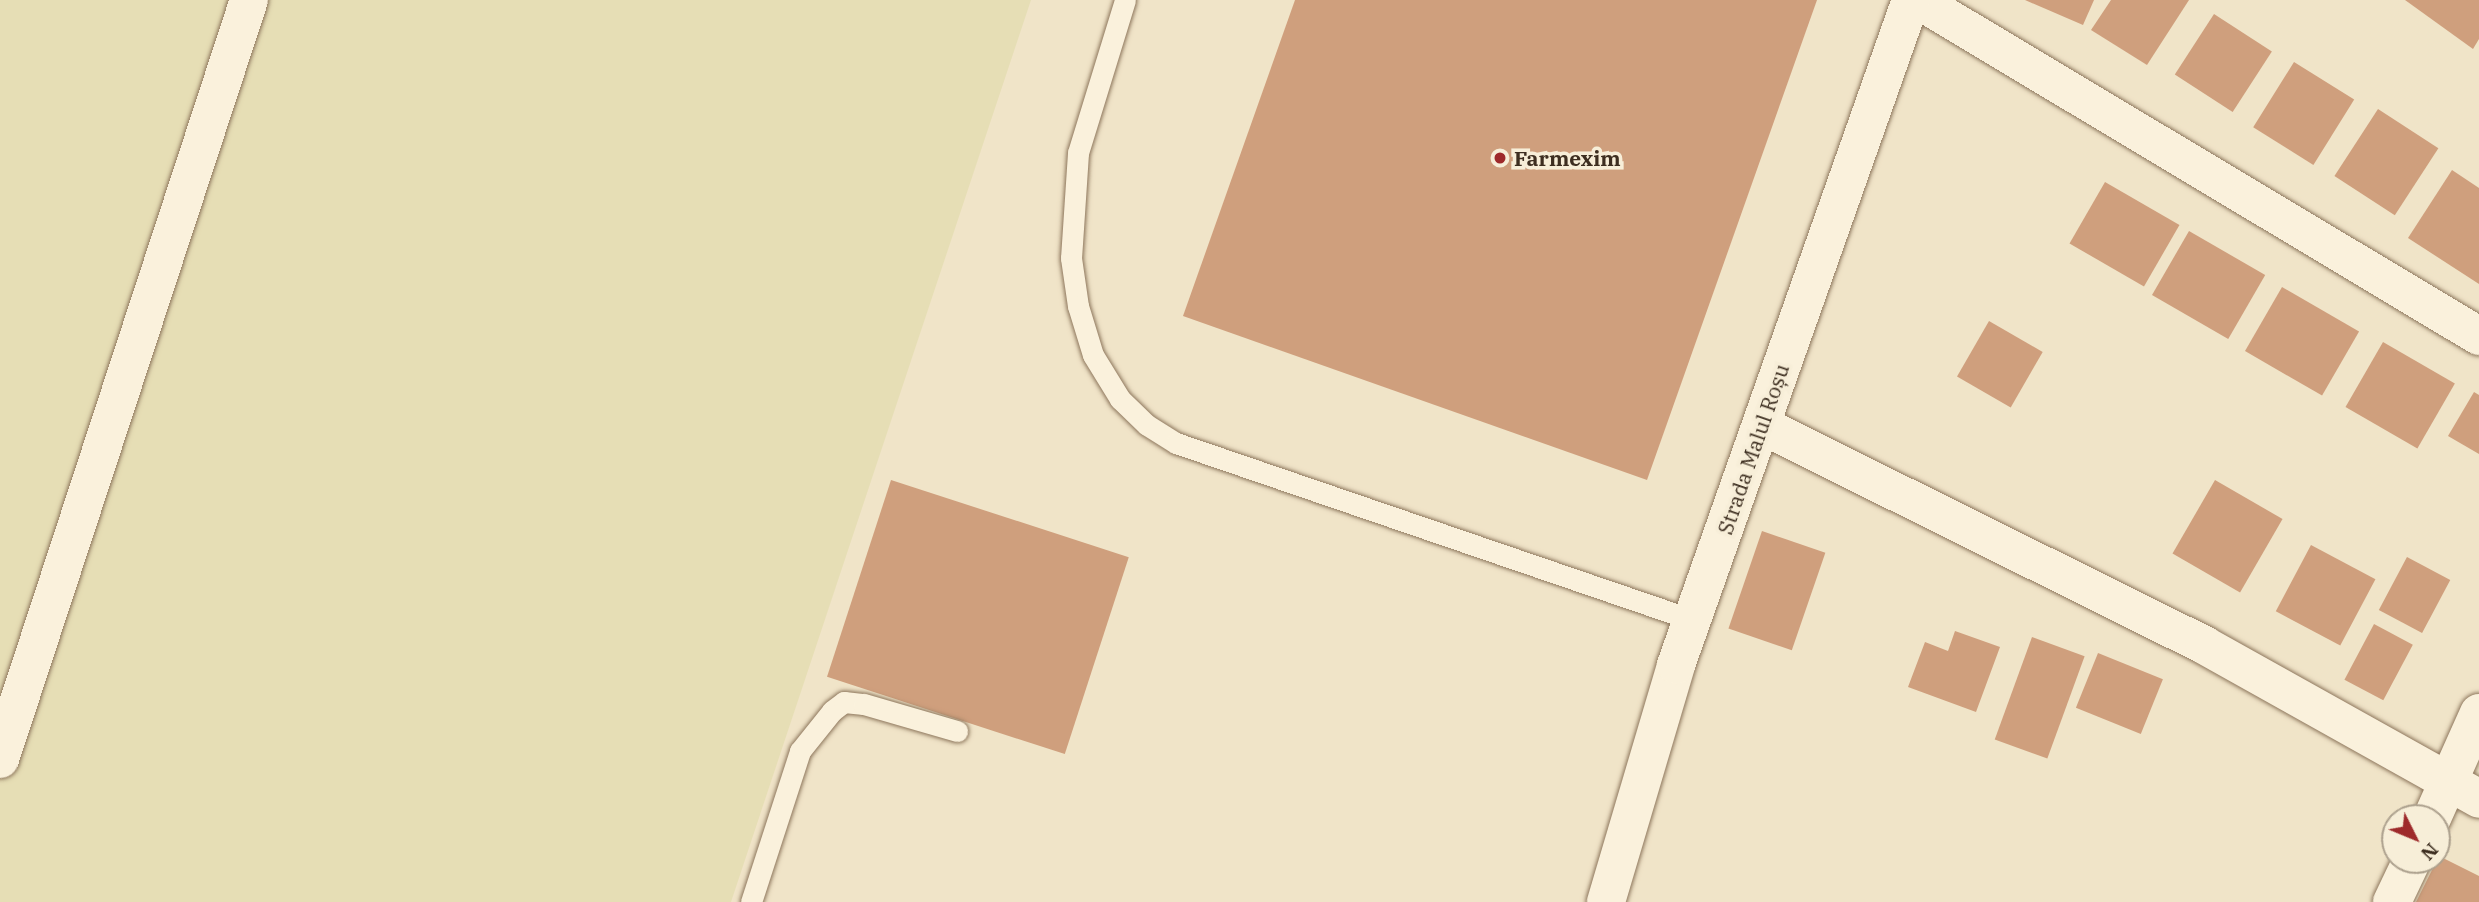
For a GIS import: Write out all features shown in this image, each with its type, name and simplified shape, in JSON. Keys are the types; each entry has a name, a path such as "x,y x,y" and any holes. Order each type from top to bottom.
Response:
{"street":[{"path":"0,759 249,0"},
{"name":"Strada Malul Roșu","path":"1606,902 1693,620 1911,0"},
{"path":"1918,0 2479,337"},
{"path":"1761,425 2204,645 2465,789"},
{"path":"2448,804 2465,789 2479,713"},
{"path":"2392,902 2405,874"}],"lane":[{"path":"1125,0 1078,153 1071,258 1078,306 1093,355 1121,399 1147,425 1176,443 1693,620"},
{"path":"751,902 800,751 832,710 844,702 864,704 957,731"}],"shaded area":[{"path":"0,0 1031,0 731,902 0,902"}],"building":[{"name":"Farmexim","path":"1295,0 1817,0 1647,480 1183,316"},
{"path":"2025,0 2094,0 2083,25"},
{"path":"2111,0 2189,0 2147,65 2091,30"},
{"path":"2405,0 2479,0 2479,39 2473,49"},
{"path":"2214,14 2272,52 2233,112 2175,74"},
{"path":"2294,62 2354,100 2313,165 2253,127"},
{"path":"2378,109 2438,148 2395,215 2334,176"},
{"path":"2452,170 2479,188 2479,284 2408,238"},
{"path":"2105,182 2179,225 2144,286 2070,243"},
{"path":"2189,231 2265,275 2228,339 2152,295"},
{"path":"2282,287 2359,332 2322,396 2245,351"},
{"path":"1989,321 2043,352 2011,407 1957,376"},
{"path":"2383,342 2455,384 2417,448 2346,407"},
{"path":"2474,392 2479,395 2479,454 2448,436"},
{"path":"891,480 1129,557 1065,754 827,677"},
{"path":"2215,480 2283,519 2240,593 2172,554"},
{"path":"1762,531 1825,553 1792,650 1728,628"},
{"path":"2311,545 2375,579 2340,645 2276,611"},
{"path":"2407,557 2450,580 2422,633 2379,610"},
{"path":"2374,624 2413,645 2383,700 2344,680"},
{"path":"1955,631 2000,647 1976,712 1908,687 1925,642 1948,651"},
{"path":"2032,637 2085,656 2047,759 1995,739"},
{"path":"2098,653 2163,679 2141,734 2076,708"},
{"path":"2451,862 2479,876 2479,902 2416,902 2430,874 2451,874"}],"place":[{"name":"Farmexim","path":"1500,158"}]}
